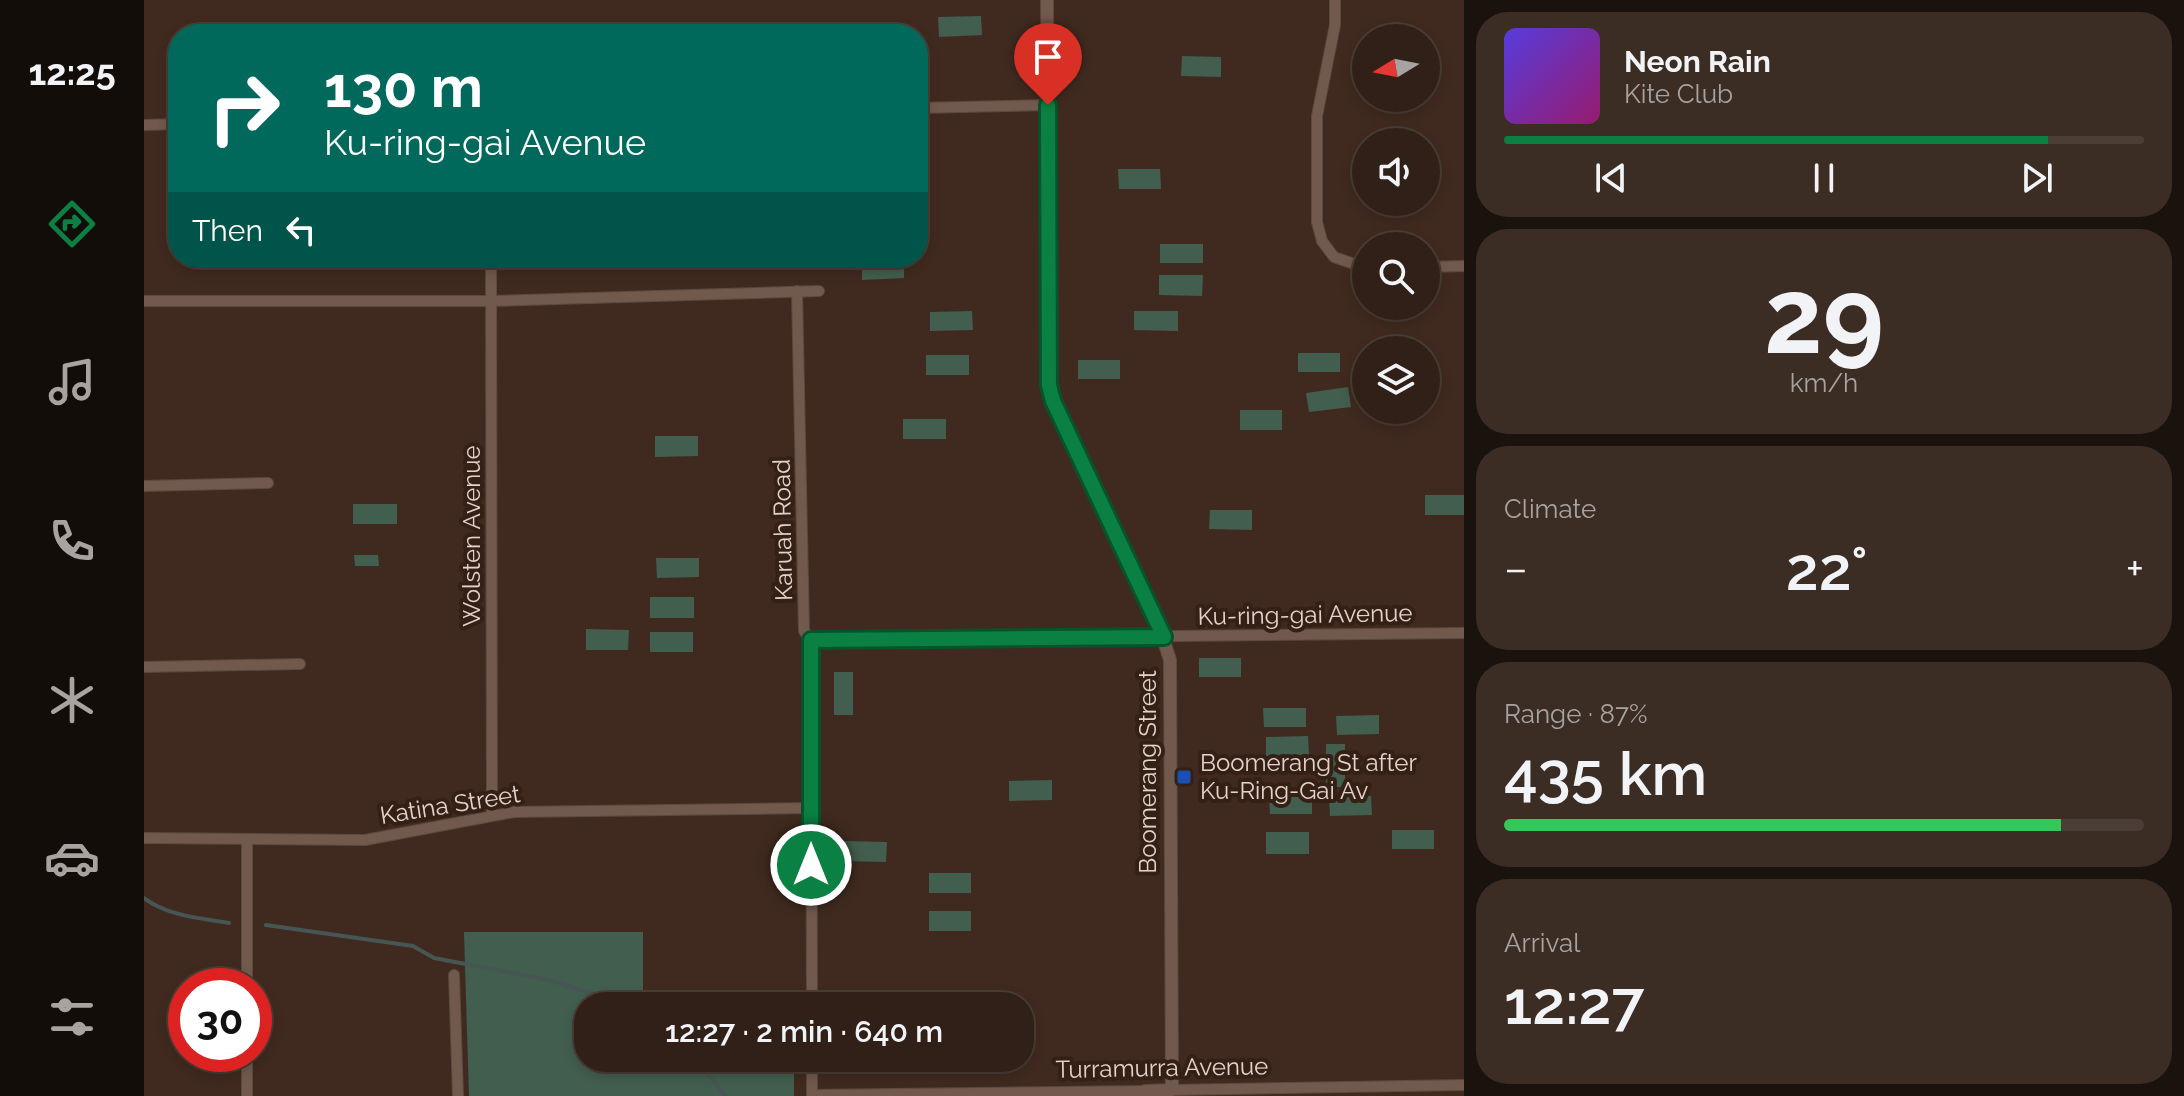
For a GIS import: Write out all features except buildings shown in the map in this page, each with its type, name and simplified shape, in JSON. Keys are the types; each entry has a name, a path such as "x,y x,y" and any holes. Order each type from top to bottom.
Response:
{"street":[{"name":"Boomerang Street","path":"1047,0 1049,385 1053,401 1164,637 1170,660 1172,1090"},
{"path":"1335,0 1335,25 1317,116 1317,222 1322,241 1334,257 1352,263"},
{"path":"928,108 1048,105"},
{"path":"144,125 168,124"},
{"path":"1440,267 1464,266"},
{"name":"Wolsten Avenue","path":"491,268 492,814"},
{"name":"Karuah Road","path":"797,291 804,631 811,640 812,992"},
{"path":"144,301 492,301 819,291"},
{"path":"144,486 268,483"},
{"name":"Ku-ring-gai Avenue","path":"811,640 1464,633"},
{"path":"144,667 300,664"},
{"name":"Katina Street","path":"144,838 365,840 514,812 811,808"},
{"path":"247,839 247,968"},
{"path":"454,975 458,1096"},
{"path":"247,1072 247,1096"},
{"path":"812,1072 812,1096"},
{"name":"Turramurra Avenue","path":"812,1096 1145,1093 1464,1085"}],"green space":[{"path":"981,16 982,35 939,37 938,17"},
{"path":"1182,56 1221,57 1221,77 1181,76"},
{"path":"1118,169 1160,169 1161,189 1119,189"},
{"path":"1160,244 1203,244 1203,263 1160,263"},
{"path":"862,268 904,268 904,278 862,280"},
{"path":"1159,275 1203,275 1202,296 1159,295"},
{"path":"972,311 973,330 930,331 930,312"},
{"path":"1134,311 1178,311 1178,331 1134,330"},
{"path":"1298,353 1340,353 1340,372 1298,372"},
{"path":"926,355 969,355 969,375 926,375"},
{"path":"1078,360 1120,360 1120,379 1078,379"},
{"path":"1348,387 1351,407 1309,412 1306,393"},
{"path":"1240,410 1282,410 1282,430 1240,430"},
{"path":"903,419 946,419 946,439 903,439"},
{"path":"655,436 698,436 698,456 655,457"},
{"path":"1425,495 1464,495 1464,515 1425,515"},
{"path":"353,504 397,504 397,524 353,524"},
{"path":"1210,510 1252,510 1252,530 1209,529"},
{"path":"354,555 378,555 379,566 355,566"},
{"path":"656,558 699,558 699,577 657,578"},
{"path":"650,597 694,597 694,618 650,618"},
{"path":"586,629 629,630 628,650 586,650"},
{"path":"650,632 693,632 693,652 650,652"},
{"path":"1199,658 1241,658 1241,677 1199,677"},
{"path":"834,672 853,672 853,715 834,715"},
{"path":"1263,708 1306,708 1306,727 1264,727"},
{"path":"1379,715 1379,734 1337,735 1336,716"},
{"path":"1308,736 1309,755 1266,756 1266,737"},
{"path":"1326,744 1345,744 1345,787 1326,787"},
{"path":"1052,780 1052,800 1009,801 1009,781"},
{"path":"1269,795 1312,795 1312,814 1270,814"},
{"path":"1371,796 1372,815 1330,816 1329,797"},
{"path":"1392,830 1434,830 1434,849 1392,849"},
{"path":"1266,832 1309,832 1309,854 1266,854"},
{"path":"844,841 887,842 886,862 844,861"},
{"path":"929,873 971,873 971,893 929,893"},
{"path":"929,911 971,911 971,931 929,931"},
{"path":"464,932 643,932 643,992 574,992 574,1072 794,1072 794,1096 469,1096"}],"waterway":[{"path":"144,898 174,913 229,923"},
{"path":"266,925 413,946 434,958 549,980 587,992"},
{"path":"706,1072 725,1096"}],"place":[{"name":"Boomerang St after Ku-Ring-Gai Av","path":"1184,777"}],"route":[{"path":"811,865 811,640 1164,637 1053,401 1049,385 1048,105"}]}
